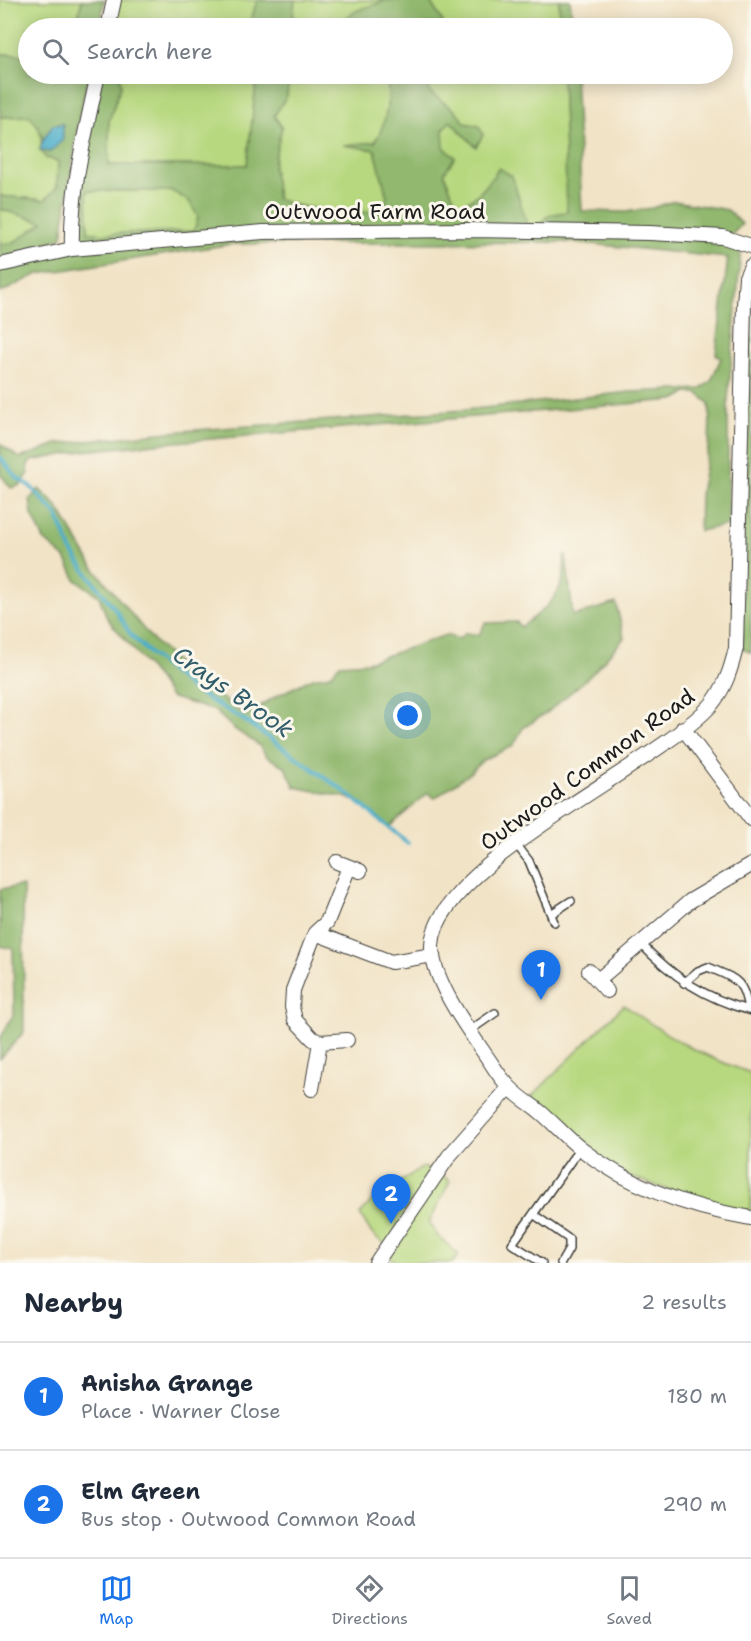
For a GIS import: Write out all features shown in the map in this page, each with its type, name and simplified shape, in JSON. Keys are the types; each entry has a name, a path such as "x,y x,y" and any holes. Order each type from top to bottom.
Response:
{"street":[{"path":"110,18 114,0"},
{"path":"72,249 71,222 78,165 96,84"},
{"name":"Outwood Farm Road","path":"0,265 72,249 263,232 359,230 650,233 723,237 751,246"},
{"name":"Outwood Common Road","path":"508,1089 469,1031 445,989 433,955 434,932 454,900 516,844 571,803 683,728 700,715 722,690 736,648 742,350 746,277 751,266"},
{"path":"683,728 751,819"},
{"path":"607,991 593,976 690,901 751,865"},
{"path":"347,1040 320,1042 304,1033 295,1020 292,1007 293,990 315,933 327,922 349,867"},
{"path":"315,933 391,962 433,955"},
{"path":"312,1089 320,1042"},
{"path":"376,1263 449,1155 508,1089 529,1103 580,1148 619,1173 655,1191 715,1211 751,1218"}],"lane":[{"path":"516,844 528,861 554,922"},
{"path":"551,914 571,900"},
{"path":"639,942 662,966 684,983 734,1007 749,1011 746,993 740,982 708,967 698,971 684,983"},
{"path":"469,1031 495,1013"},
{"path":"542,1263 512,1244 580,1148"},
{"path":"533,1214 569,1239 569,1249 561,1263"}],"green space":[{"path":"0,0 82,0 78,18 18,18 18,55 0,54"},
{"path":"82,0 104,0 101,18 78,18"},
{"path":"113,0 559,0 560,18 109,18"},
{"path":"257,0 295,0 293,15 296,18 252,18"},
{"path":"386,0 429,0 440,18 347,18 354,12"},
{"path":"559,0 570,0 572,18 560,18"},
{"path":"0,54 18,55 18,84 87,84 79,117 62,237 24,253 0,258 0,244 13,243 43,222 0,209 0,196 45,200 57,187 58,161 46,158 40,150 50,152 63,124 53,125 43,140 30,116 0,117"},
{"path":"97,84 562,84 568,224 72,249"},
{"path":"97,84 121,85 109,121 109,165 247,165 256,84 288,84 287,96 274,116 282,127 273,165 277,199 315,209 381,212 387,197 375,150 343,145 375,142 387,109 387,84 429,84 428,90 458,113 465,123 479,126 483,135 476,147 450,121 443,130 444,147 455,157 444,173 457,206 471,200 481,191 499,168 512,176 529,231 718,240 741,249 728,400 728,525 699,531 700,493 708,445 710,414 709,403 697,393 687,393 674,400 83,451 31,461 27,466 29,473 21,485 11,488 0,474 0,444 20,458 57,444 169,432 465,410 630,392 701,389 711,381 721,358 716,354 728,258 573,242 232,244 38,274 0,293 0,269 72,249","holes":["87,191 172,191 189,201 198,217 194,231 102,234 88,232"]},
{"path":"562,84 576,84 582,211 626,212 652,208 674,201 728,210 742,224 728,239 539,231 546,218 567,212"},
{"path":"30,116 40,132 40,150 59,161 57,187 45,200 0,196 0,117"},
{"path":"0,209 44,222 13,243 0,244"},
{"path":"751,305 751,653 742,648 743,357"},
{"path":"39,489 57,506 93,567 150,637 192,677 246,715 278,695 313,678 330,675 340,664 368,662 446,635 458,639 466,633 479,635 485,623 517,622 521,627 548,605 559,589 563,579 564,555 566,555 573,616 616,603 624,638 591,675 548,712 523,728 513,746 483,760 471,772 435,798 428,793 389,827 359,803 345,797 295,787 285,767 266,756 259,745 234,729 215,711 170,697 159,680 107,618 99,596 76,580 65,558 44,540 32,515 30,499"},
{"path":"23,886 24,1032 0,1059 0,1039 14,1013 13,949 0,946 0,889"},
{"path":"624,1005 684,1044 751,1073 751,1218 619,1173 526,1102"},
{"path":"423,1167 437,1172 450,1181 429,1223 437,1235 459,1255 452,1263 397,1263 383,1251 386,1245 372,1234 360,1214 374,1198"}],"water":[{"path":"63,124 63,140 50,152 40,150 43,140 53,125"}],"waterway":[{"name":"Crays Brook","path":"0,457 16,477 30,486 57,515 70,548 83,568 115,609 131,635 150,654 194,691 241,718 344,791 408,843"}],"place":[{"name":"Anisha Grange","path":"541,1000"},
{"name":"Elm Green","path":"391,1224"}]}
